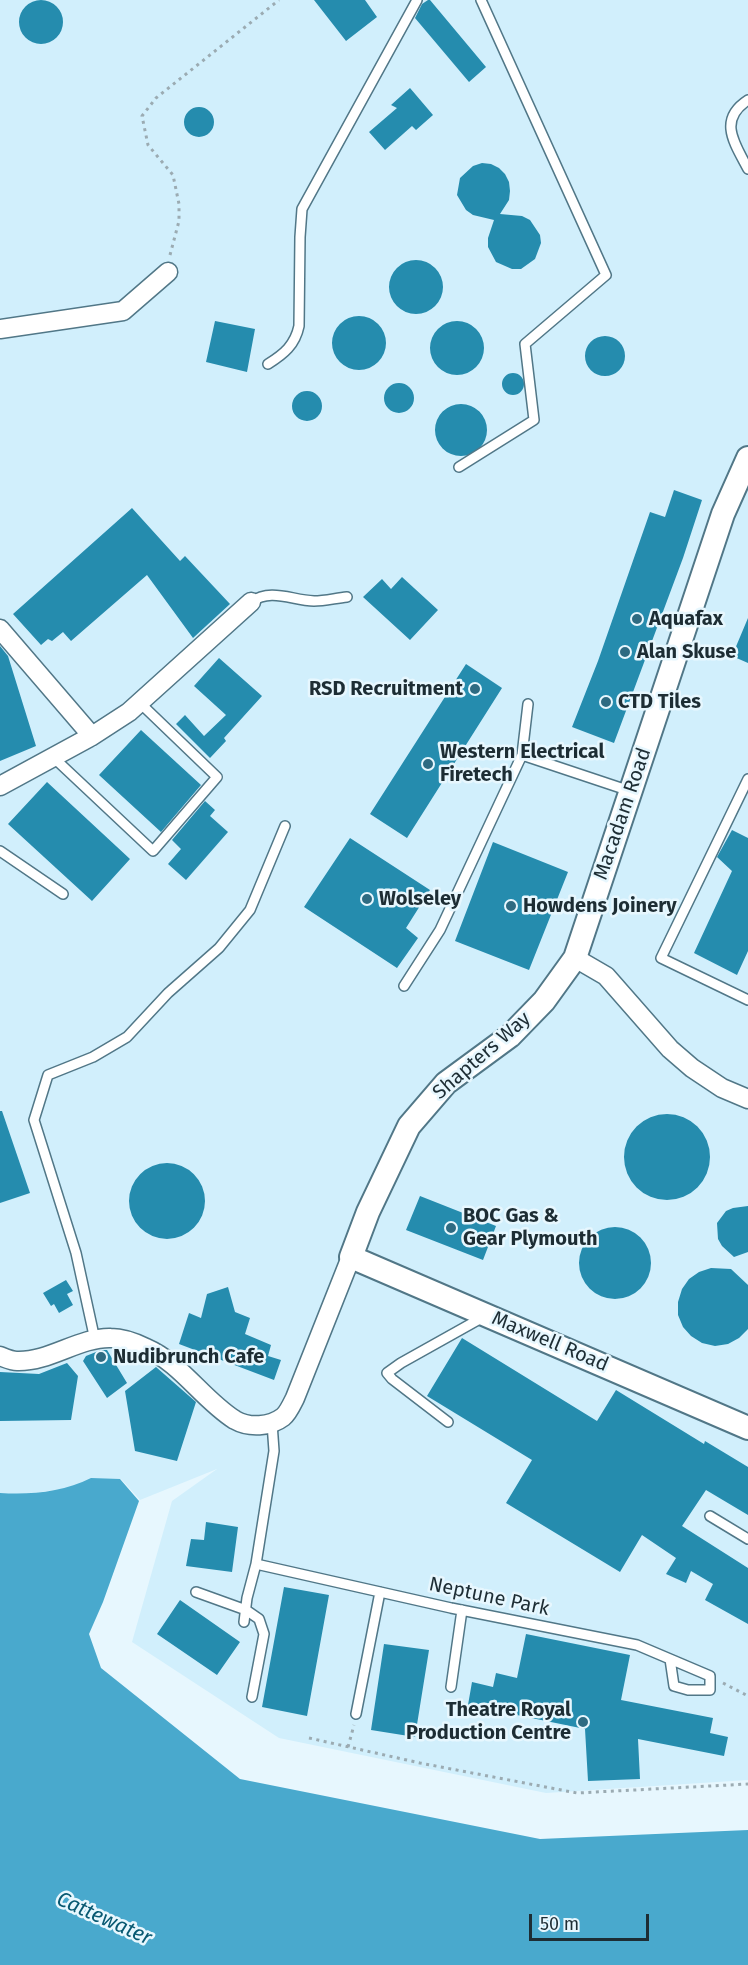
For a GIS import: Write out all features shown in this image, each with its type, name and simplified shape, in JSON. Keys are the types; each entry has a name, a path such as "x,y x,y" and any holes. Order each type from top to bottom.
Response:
{"street":[{"path":"0,329 123,310 168,272"},
{"name":"Macadam Road","path":"575,958 671,676 723,514 748,458"},
{"path":"0,786 92,736 129,712 251,603"},
{"path":"0,629 92,736"},
{"path":"575,958 606,976 670,1048 692,1068 722,1088 748,1099"},
{"name":"Shapters Way","path":"351,1257 368,1212 409,1126 446,1083 510,1036 544,1001 575,958"},
{"path":"0,1356 16,1361 31,1359 95,1340 112,1338 148,1348 168,1362 236,1421 254,1426 272,1423 284,1417 295,1398 351,1257"},
{"name":"Maxwell Road","path":"351,1257 748,1428"}],"lane":[{"path":"268,364 284,353 296,339 299,326 302,209 417,0"},
{"path":"459,467 534,420 525,344 606,275 481,0"},
{"path":"748,100 729,122 732,137 748,169"},
{"path":"251,603 261,596 276,595 317,601 347,597"},
{"path":"53,757 153,851 218,777 139,702"},
{"path":"404,986 440,930 522,755 528,704"},
{"path":"522,755 630,791"},
{"path":"748,779 661,958 748,1000"},
{"path":"95,1340 76,1253 34,1120 48,1075 93,1057 127,1037 168,993 219,948 250,910 285,826"},
{"path":"0,851 63,894"},
{"path":"448,1422 387,1373 400,1363 487,1315"},
{"path":"244,1622 247,1598 256,1564 274,1450 272,1423"},
{"path":"710,1516 748,1539"},
{"name":"Neptune Park","path":"256,1564 462,1610 637,1645 710,1676"},
{"path":"196,1592 246,1610 259,1619 264,1634 252,1697"},
{"path":"356,1714 380,1592"},
{"path":"451,1687 462,1610"},
{"path":"670,1659 674,1686 688,1690 710,1690 710,1676"}],"path":[{"path":"168,272 171,248 179,221 179,204 173,175 148,145 142,116 156,98 279,0"},
{"path":"710,1676 748,1696"},
{"path":"348,1747 356,1714"},
{"path":"309,1738 577,1793 748,1784"}],"shaded area":[{"path":"0,0 748,0 748,1780 546,1793 279,1738 132,1642 172,1501 217,1469 140,1500 121,1479 92,1479 74,1487 28,1494 0,1494"}],"water":[{"name":"Cattewater","path":"91,1478 120,1479 139,1501 103,1602 89,1634 101,1668 240,1779 540,1839 748,1830 748,1965 0,1965 0,1493 47,1492 69,1487"}],"building":[{"path":"41,0 50,1 57,6 62,13 62,31 57,38 50,43 41,44 32,43 25,38 20,31 19,22 20,13 25,6 32,1"},
{"path":"314,0 365,0 377,17 346,41"},
{"path":"428,0 486,67 469,82 415,18 422,4"},
{"path":"410,88 433,115 416,130 412,126 385,150 369,132 397,108 391,105"},
{"path":"199,107 209,112 214,122 209,132 199,137 189,132 184,122 189,112"},
{"path":"482,163 499,168 509,182 509,200 500,214 522,216 530,220 540,235 541,243 535,259 521,269 512,269 496,262 488,247 488,238 494,220 473,215 466,210 457,195 460,178 473,166"},
{"path":"416,260 426,262 435,268 441,277 443,287 441,297 435,306 426,312 416,314 406,312 397,306 391,297 389,287 391,277 397,268 406,262"},
{"path":"359,316 369,318 378,324 384,333 386,343 384,353 378,362 369,368 359,370 349,368 340,362 334,353 332,343 334,333 340,324 349,318"},
{"path":"215,321 255,329 247,372 206,362"},
{"path":"457,321 467,323 476,329 482,338 484,348 482,358 476,367 467,373 457,375 447,373 438,367 432,358 430,348 432,338 438,329 447,323"},
{"path":"605,336 613,337 619,342 624,348 624,364 619,370 613,375 605,376 597,375 591,370 586,364 585,356 586,348 591,342 597,337"},
{"path":"513,373 521,376 524,384 521,392 513,395 505,392 502,384 505,376"},
{"path":"399,383 409,388 414,398 409,408 399,413 389,408 384,398 389,388"},
{"path":"307,391 317,396 322,406 317,416 307,421 297,416 292,406 297,396"},
{"path":"456,404 466,404 476,408 483,415 487,430 483,445 476,452 466,456 456,456 446,452 439,445 435,435 435,425 439,415 446,408"},
{"path":"674,490 702,500 683,558 614,743 572,727 598,661 650,512 665,517"},
{"path":"132,508 180,561 185,556 230,604 193,638 147,575 71,641 63,632 52,641 48,639 41,645 13,614"},
{"path":"402,577 438,610 410,640 363,597 382,579 391,589"},
{"path":"748,618 748,663 732,656"},
{"path":"0,646 8,656 36,746 0,761"},
{"path":"219,658 262,696 224,738 226,741 210,758 176,724 185,715 204,736 226,715 194,686"},
{"name":"Western Electrical Firetech","path":"466,664 502,688 407,838 370,814"},
{"path":"141,730 201,785 161,832 99,775"},
{"path":"47,782 130,859 92,901 8,824"},
{"path":"205,801 215,810 210,816 228,832 186,880 168,864 181,849 172,840"},
{"path":"732,830 748,838 748,951 737,975 694,953 732,871 717,857"},
{"name":"Wolseley","path":"350,838 430,890 406,928 418,938 397,968 304,907"},
{"name":"Howdens Joinery","path":"493,842 568,872 529,970 455,941"},
{"path":"0,1111 2,1111 30,1193 0,1203"},
{"path":"667,1114 684,1117 698,1126 707,1140 710,1157 707,1174 698,1188 684,1197 667,1200 650,1197 636,1188 627,1174 624,1157 627,1140 636,1126 650,1117"},
{"path":"175,1163 188,1169 199,1180 205,1193 203,1216 188,1233 175,1239 159,1239 146,1233 131,1216 129,1193 135,1180 152,1165"},
{"name":"BOC Gas & Gear Plymouth","path":"420,1196 496,1226 483,1260 406,1230"},
{"path":"748,1206 748,1252 734,1257 718,1239 717,1223 726,1211"},
{"path":"622,1227 641,1237 649,1249 651,1263 649,1277 641,1289 629,1297 608,1299 589,1289 581,1277 579,1256 589,1237 601,1229"},
{"path":"711,1268 731,1269 748,1285 748,1329 728,1344 715,1346 702,1343 691,1336 683,1327 678,1315 678,1302 682,1289 689,1279"},
{"path":"66,1280 73,1291 67,1294 73,1305 59,1313 54,1304 51,1306 43,1293"},
{"path":"228,1287 235,1312 250,1318 245,1334 271,1345 268,1356 281,1360 274,1380 179,1344 189,1313 201,1318 207,1294"},
{"path":"462,1338 597,1421 616,1390 704,1444 705,1441 748,1467 748,1515 706,1490 682,1526 748,1568 748,1624 705,1600 713,1584 691,1571 686,1583 666,1574 676,1558 642,1535 620,1572 506,1503 532,1460 427,1396"},
{"path":"107,1350 127,1383 107,1398 83,1361 86,1356"},
{"path":"67,1363 78,1376 71,1420 0,1421 0,1372 39,1374"},
{"path":"156,1367 196,1402 177,1461 135,1451 125,1391"},
{"path":"206,1522 238,1527 232,1572 186,1566 191,1539 204,1540"},
{"path":"284,1587 329,1595 307,1716 262,1707"},
{"path":"180,1600 240,1642 217,1675 157,1634"},
{"path":"526,1634 630,1655 621,1700 713,1718 710,1733 728,1737 724,1756 638,1739 640,1779 588,1781 585,1729 468,1705 472,1682 493,1687 496,1673 517,1678"},
{"path":"384,1644 429,1650 415,1737 371,1730"}],"place":[{"name":"Aquafax","path":"637,619"},
{"name":"Alan Skuse","path":"625,652"},
{"name":"RSD Recruitment","path":"475,689"},
{"name":"CTD Tiles","path":"606,702"},
{"name":"Western Electrical Firetech","path":"428,764"},
{"name":"Wolseley","path":"367,899"},
{"name":"Howdens Joinery","path":"511,906"},
{"name":"BOC Gas & Gear Plymouth","path":"451,1228"},
{"name":"Nudibrunch Cafe","path":"101,1357"},
{"name":"Theatre Royal Production Centre","path":"583,1722"}]}
